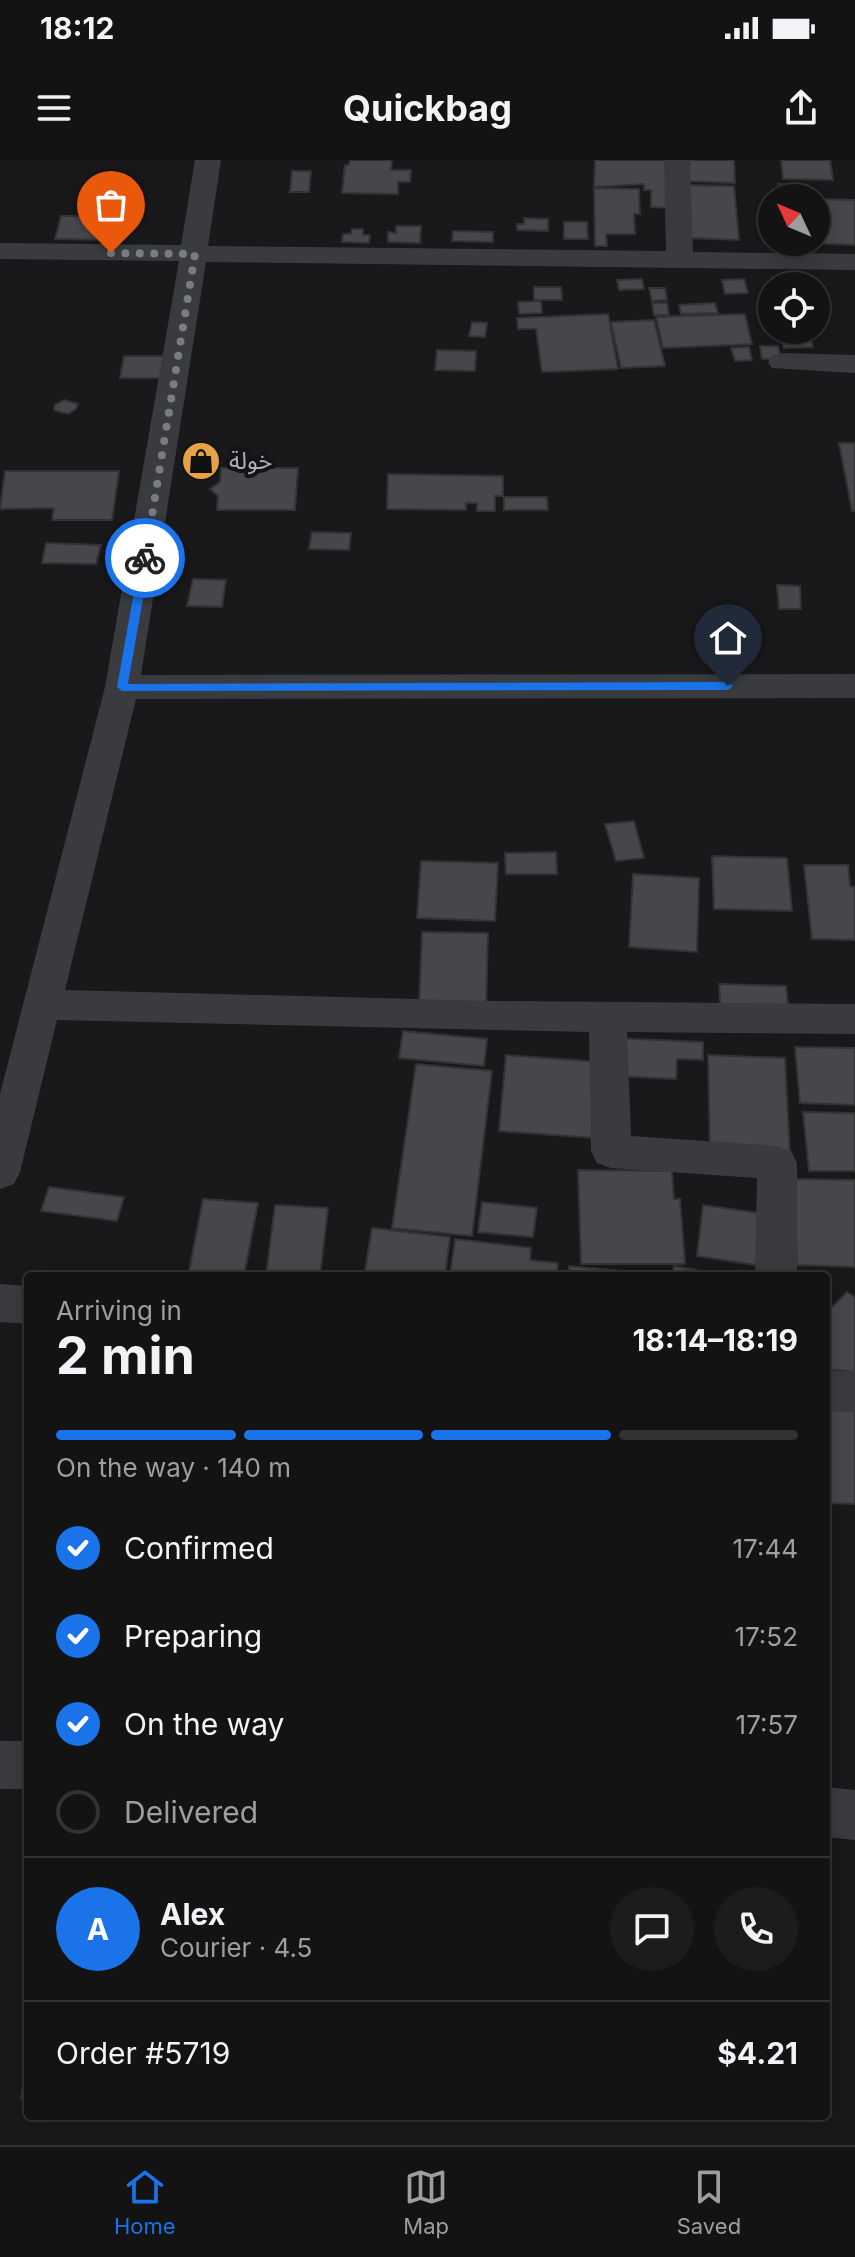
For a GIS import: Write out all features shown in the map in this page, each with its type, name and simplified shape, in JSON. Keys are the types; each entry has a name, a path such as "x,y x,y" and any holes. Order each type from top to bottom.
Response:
{"street":[{"path":"0,1172 45,1005 122,687 208,160"},
{"path":"677,160 680,262"},
{"path":"0,251 855,262"},
{"path":"782,362 855,364"},
{"path":"122,687 855,686"},
{"path":"45,1005 608,1018 855,1019"},
{"path":"608,1018 611,1151 777,1163 776,1272"},
{"path":"0,1303 24,1305"},
{"path":"830,1391 855,1391"},
{"path":"0,1765 24,1765"},
{"path":"830,1812 855,1815"}],"building":[{"path":"350,160 392,160 391,170 411,170 410,182 398,182 398,194 342,193 345,165 349,165"},
{"path":"595,160 670,160 671,208 651,207 651,190 644,190 644,184 594,187"},
{"path":"680,160 734,160 735,183 681,181"},
{"path":"781,160 830,160 833,180 783,179"},
{"path":"292,171 311,171 309,192 290,192"},
{"path":"684,185 734,186 739,240 687,238"},
{"path":"594,188 639,189 640,214 634,214 635,234 606,234 607,246 595,246"},
{"path":"830,199 855,200 855,245 830,244"},
{"path":"61,216 112,216 107,240 55,239"},
{"path":"524,218 548,219 548,231 517,230 517,224 524,224"},
{"path":"564,222 587,222 588,239 564,239"},
{"path":"396,226 421,226 420,243 388,242 388,232 396,233"},
{"path":"352,229 363,229 363,235 370,235 369,243 342,242 343,234 351,234"},
{"path":"453,231 493,232 493,242 452,241"},
{"path":"642,279 644,289 619,290 617,280"},
{"path":"744,279 748,293 725,294 722,280"},
{"path":"534,287 561,287 562,300 534,300"},
{"path":"649,288 665,288 667,300 652,301"},
{"path":"541,301 542,313 519,314 518,302"},
{"path":"652,303 667,303 669,315 654,315"},
{"path":"715,303 718,313 681,314 679,305"},
{"path":"608,314 618,369 542,372 536,329 518,329 517,318"},
{"path":"745,314 752,344 663,348 656,317"},
{"path":"654,320 665,366 621,368 611,322"},
{"path":"472,322 487,323 485,337 469,336"},
{"path":"783,344 812,344 813,347 784,348"},
{"path":"760,346 778,346 781,359 762,359"},
{"path":"749,347 752,360 735,361 731,348"},
{"path":"437,350 476,351 475,371 435,370"},
{"path":"124,356 165,356 162,378 120,378"},
{"path":"64,400 78,404 76,409 68,414 54,410 55,405"},
{"path":"839,443 855,443 855,511 852,511"},
{"path":"221,468 298,468 295,510 217,510 218,496 210,489 220,482"},
{"path":"5,471 119,471 112,520 52,520 54,508 0,509"},
{"path":"388,474 503,476 503,496 495,496 495,511 477,511 477,503 466,503 466,510 387,509"},
{"path":"504,497 547,497 548,510 504,510"},
{"path":"312,532 351,533 349,550 309,549"},
{"path":"46,543 101,545 96,564 42,563"},
{"path":"193,579 226,580 222,607 187,606"},
{"path":"777,585 800,586 801,609 779,609"},
{"path":"634,821 644,858 616,861 605,824"},
{"path":"556,852 557,874 506,874 505,853"},
{"path":"712,856 787,858 792,911 714,909"},
{"path":"421,861 498,863 495,921 417,918"},
{"path":"804,865 848,865 850,886 855,887 855,940 812,939"},
{"path":"633,874 699,878 697,952 629,947"},
{"path":"422,932 488,933 486,1008 419,1007"},
{"path":"719,984 786,986 789,1015 721,1013"},
{"path":"403,1031 487,1039 484,1066 399,1058"},
{"path":"614,1038 703,1042 703,1060 677,1059 676,1079 614,1076"},
{"path":"795,1047 855,1048 855,1105 800,1103"},
{"path":"506,1055 600,1062 596,1138 499,1131"},
{"path":"708,1055 785,1058 790,1157 710,1153"},
{"path":"416,1064 492,1071 472,1236 392,1228"},
{"path":"803,1112 855,1113 855,1171 809,1171"},
{"path":"578,1170 672,1171 674,1199 680,1199 685,1264 581,1264"},
{"path":"794,1179 855,1180 855,1267 797,1265"},
{"path":"49,1187 124,1197 117,1221 41,1211"},
{"path":"203,1199 258,1203 245,1272 189,1272"},
{"path":"482,1202 537,1208 533,1237 478,1232"},
{"path":"275,1205 328,1208 320,1272 267,1272"},
{"path":"703,1205 773,1215 768,1267 697,1256"},
{"path":"372,1228 450,1237 446,1272 365,1272"},
{"path":"455,1239 531,1248 530,1260 558,1263 557,1272 451,1272"},
{"path":"569,1266 632,1272 568,1272"},
{"path":"674,1266 706,1272 673,1272"},
{"path":"847,1292 855,1297 855,1372 830,1369 831,1308"},
{"path":"830,1410 855,1411 855,1504 830,1503"}],"way so far":[{"path":"111,253 195,254 145,558"}],"place":[{"name":"خولة","path":"201,461"}],"route":[{"path":"145,558 122,687 728,686"}]}
